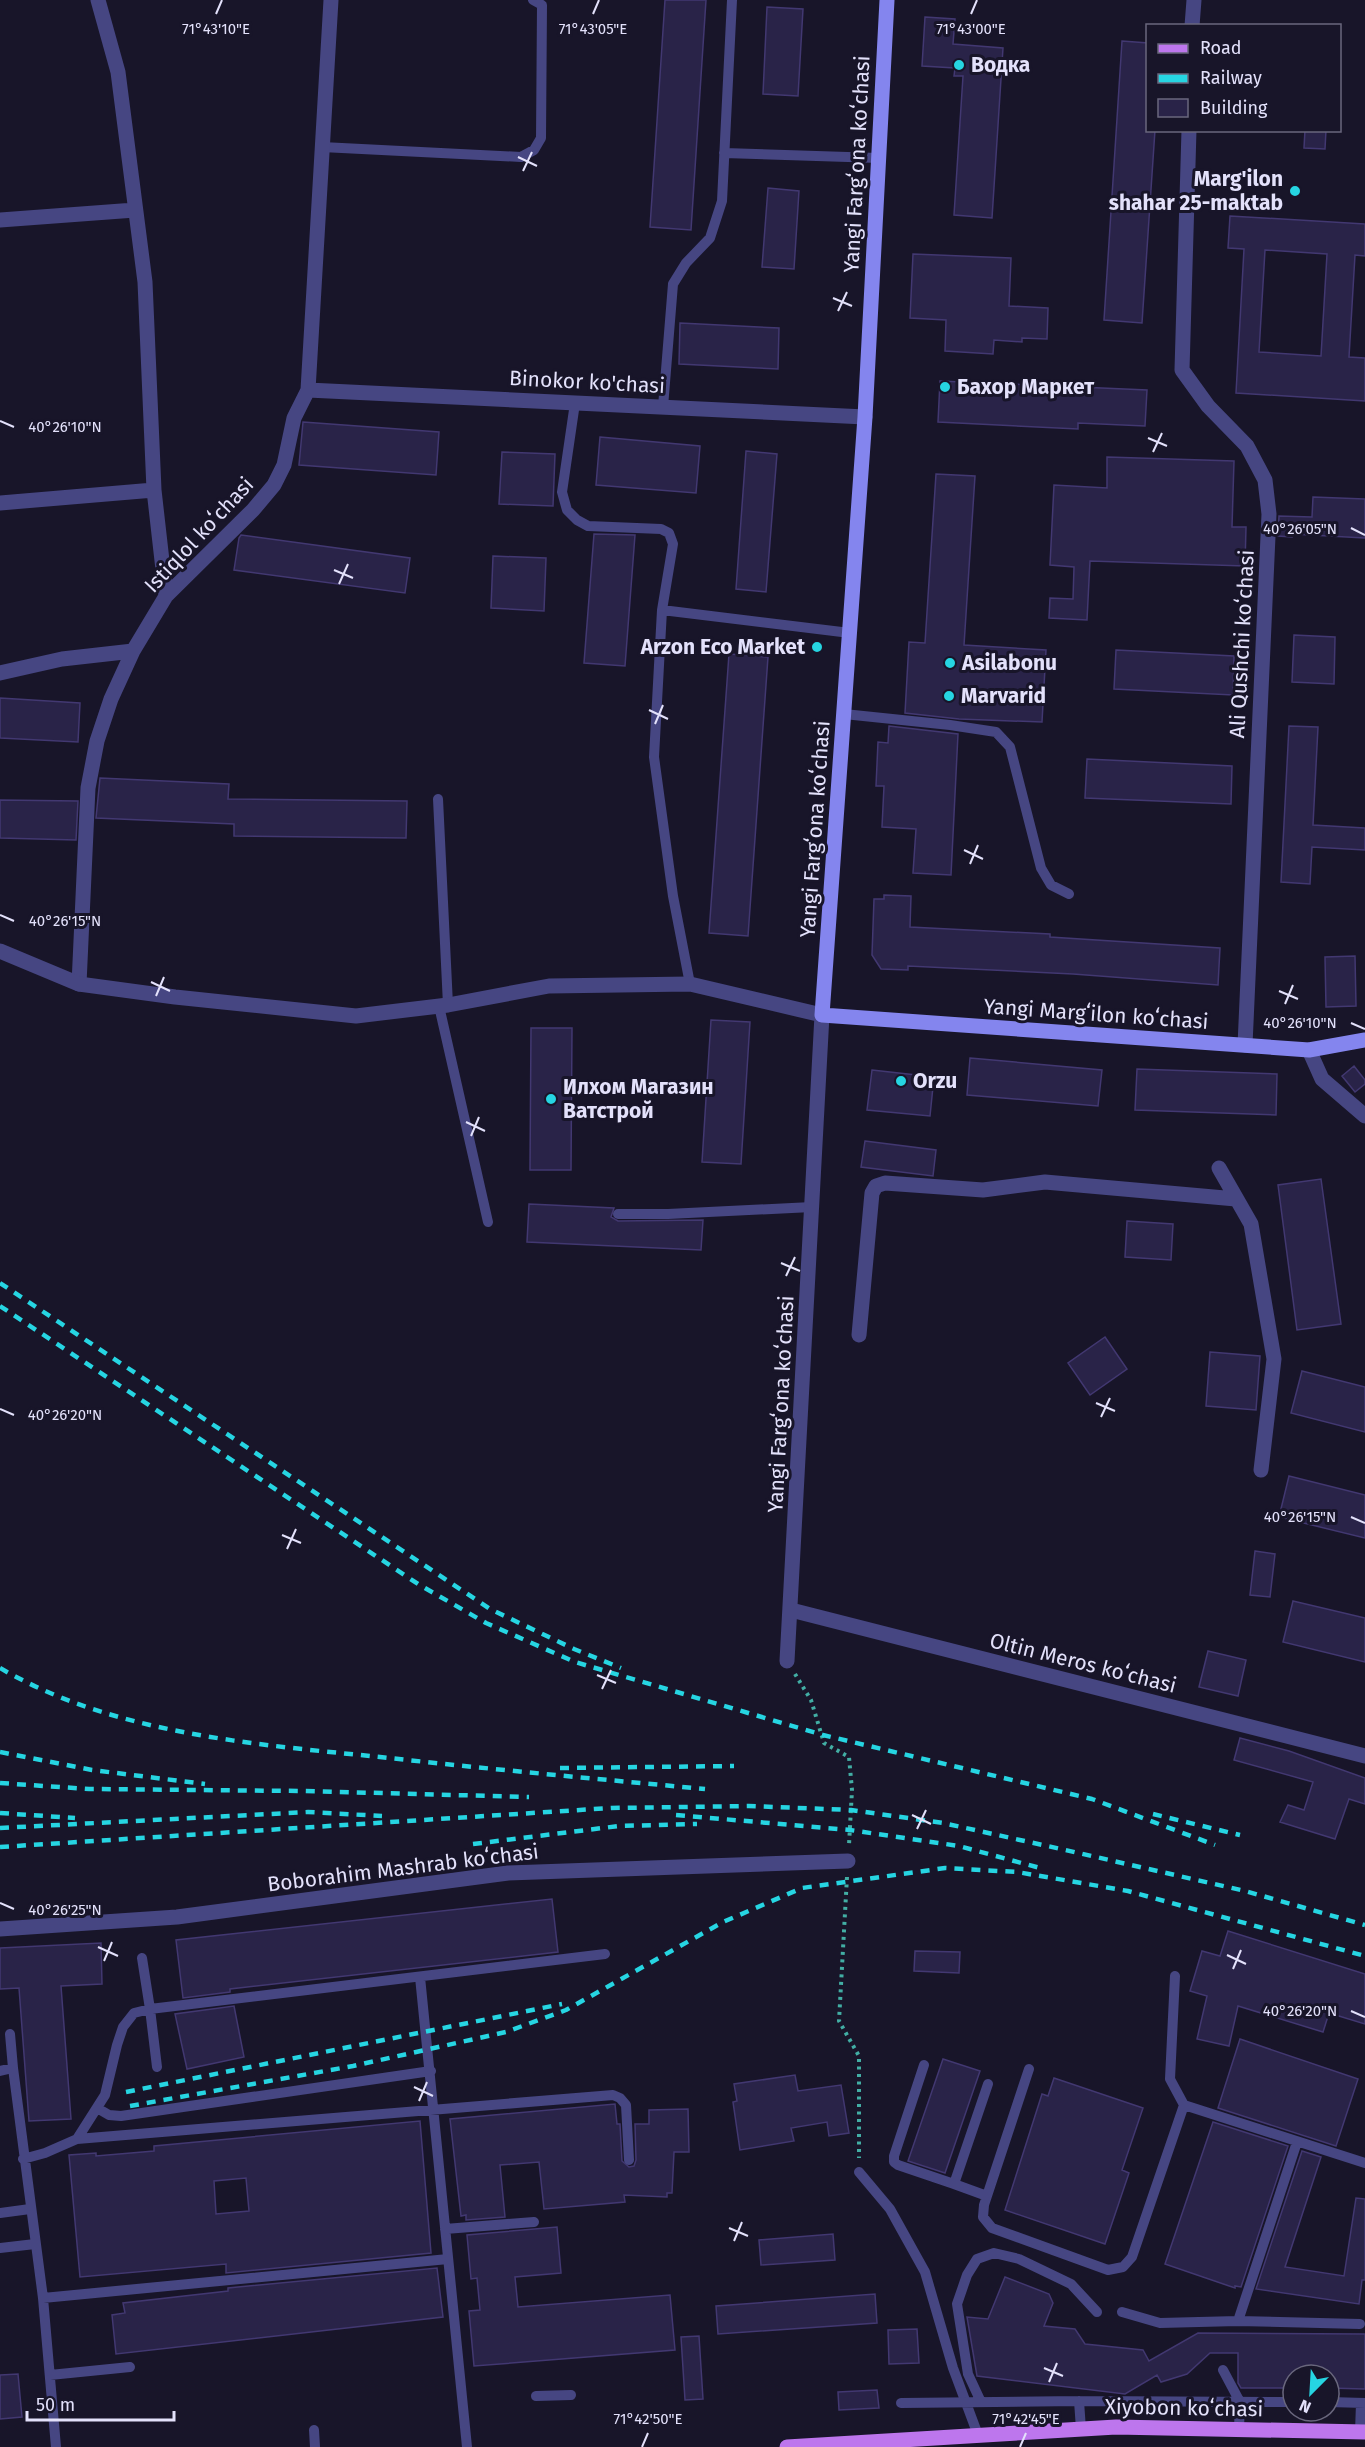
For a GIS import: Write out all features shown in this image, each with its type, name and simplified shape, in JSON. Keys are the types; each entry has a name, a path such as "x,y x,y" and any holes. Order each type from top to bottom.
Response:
{"main road":[{"name":"Yangi Fargʻona koʻchasi","path":"822,1015 865,417 887,0"},
{"name":"Yangi Margʻilon koʻchasi","path":"822,1015 1309,1050 1365,1040"},
{"name":"Xiyobon koʻchasi","path":"787,2447 1116,2427 1363,2432"}],"street":[{"path":"98,0 118,72 145,282 154,490 166,596"},
{"name":"Istiqlol koʻchasi","path":"79,984 88,788 104,720 133,651 166,596 253,510 274,485 284,465 294,418 308,390 331,0"},
{"path":"1192,24 1194,0"},
{"name":"Ali Qushchi koʻchasi","path":"1189,132 1182,370 1209,406 1247,446 1265,480 1269,514 1245,1046"},
{"path":"0,220 135,210"},
{"name":"Binokor ko'chasi","path":"308,390 865,417"},
{"path":"0,503 154,490"},
{"path":"0,673 62,659 133,651"},
{"path":"0,951 79,984 175,998 356,1016 444,1005 549,986 690,984 822,1015"},
{"name":"Yangi Fargʻona koʻchasi","path":"787,1660 822,1015"},
{"path":"1309,1050 1322,1079 1365,1116"},
{"path":"1219,1168 1251,1224 1274,1359 1261,1470"},
{"path":"859,1335 872,1193 876,1186 885,1183 983,1190 1045,1182 1236,1199"},
{"name":"Oltin Meros koʻchasi","path":"790,1610 1365,1756"},
{"name":"Boborahim Mashrab koʻchasi","path":"0,1929 177,1917 508,1873 848,1861"}],"lane":[{"path":"322,147 521,157 534,150 541,138 542,5 533,0"},
{"path":"663,407 673,284 686,263 710,238 722,201 732,0"},
{"path":"724,153 879,158"},
{"path":"575,403 562,492 567,510 577,520 588,526 661,529 669,533 673,544 662,610 654,757 673,896 690,984"},
{"path":"662,610 850,633"},
{"path":"844,714 950,724 996,732 1010,747 1041,868 1051,885 1069,894"},
{"path":"438,799 444,1005 488,1222"},
{"path":"618,1214 668,1214 812,1207"},
{"path":"77,2139 105,2095 123,2027 134,2013 150,2009 605,1954"},
{"path":"141,1958 157,2067"},
{"path":"1175,1976 1170,2079 1184,2105 1365,2163"},
{"path":"420,1977 467,2447"},
{"path":"10,2034 23,2159 43,2298 56,2447"},
{"path":"924,2065 894,2162 987,2196"},
{"path":"0,2070 13,2068"},
{"path":"1029,2069 987,2196 983,2217 992,2228 1108,2270 1123,2267 1132,2257 1184,2105"},
{"path":"97,2108 109,2115 121,2116 430,2071"},
{"path":"954,2184 988,2084"},
{"path":"23,2159 45,2153 77,2139 613,2095 620,2098 626,2105 629,2160"},
{"path":"1238,2321 1297,2142"},
{"path":"859,2172 890,2209 925,2272 953,2368 978,2435"},
{"path":"0,2213 30,2209"},
{"path":"446,2229 534,2222"},
{"path":"0,2248 35,2244"},
{"path":"981,2402 968,2374 957,2304 967,2275 977,2259 994,2253 1019,2259 1071,2284 1097,2312"},
{"path":"43,2298 448,2259"},
{"path":"1122,2313 1160,2322 1360,2324"},
{"path":"50,2375 130,2367"},
{"path":"1223,2370 1240,2402 1239,2429"},
{"path":"536,2396 571,2395"},
{"path":"1079,2401 1081,2429"},
{"path":"901,2403 1281,2402"},
{"path":"1341,2402 1363,2403 1363,2432"},
{"path":"314,2430 315,2447"}],"path":[{"path":"787,1660 811,1700 824,1743 849,1757 852,1790 839,2021 859,2056 859,2172"}],"building":[{"path":"665,0 706,0 691,230 650,227"},
{"path":"767,7 803,9 798,96 763,94"},
{"path":"925,17 955,19 953,44 1003,48 992,218 954,215 963,76 954,76 955,68 922,66"},
{"path":"1122,41 1146,43 1146,132 1155,132 1142,323 1104,320"},
{"path":"1305,132 1326,132 1325,149 1304,148"},
{"path":"768,188 799,191 794,269 762,267"},
{"path":"1230,216 1365,224 1365,256 1355,255 1349,357 1365,358 1365,401 1236,393 1244,249 1228,248","holes":["1265,250 1327,254 1321,356 1259,352"]},
{"path":"913,254 1011,258 1009,306 1048,308 1047,339 1022,338 1022,342 994,340 993,354 945,351 946,320 910,318"},
{"path":"680,323 779,328 778,369 679,364"},
{"path":"940,381 1147,390 1145,426 1078,423 1078,429 938,422"},
{"path":"303,422 439,432 436,475 299,465"},
{"path":"600,437 700,446 696,493 596,485"},
{"path":"746,451 777,454 766,592 736,589"},
{"path":"502,452 555,454 553,506 499,504"},
{"path":"1107,457 1234,461 1232,527 1246,527 1245,566 1090,561 1087,620 1049,618 1050,598 1073,599 1074,567 1050,565 1054,485 1107,488"},
{"path":"936,474 975,476 964,645 1046,650 1042,722 959,719 905,713 909,642 925,643"},
{"path":"1313,497 1365,499 1365,538 1292,534 1292,537 1278,536 1279,516 1312,517"},
{"path":"594,534 635,535 625,666 584,663"},
{"path":"241,535 410,558 405,593 234,570"},
{"path":"493,556 546,558 544,611 491,608"},
{"path":"1294,635 1335,637 1334,684 1292,682"},
{"path":"1116,650 1234,656 1233,695 1114,689"},
{"path":"729,654 768,657 748,936 709,933"},
{"path":"0,698 80,703 78,742 0,738"},
{"path":"889,726 958,734 951,875 913,873 916,829 882,827 884,786 876,786 878,742 888,743"},
{"path":"1289,726 1318,727 1313,825 1365,828 1365,850 1312,847 1310,884 1281,882"},
{"path":"1087,759 1232,766 1231,804 1085,798"},
{"path":"100,778 229,784 228,799 407,801 406,838 234,836 234,824 96,818"},
{"path":"0,800 78,801 76,840 0,838"},
{"path":"884,895 911,896 910,927 1050,934 1050,937 1220,948 1218,985 1073,974 908,966 908,970 881,969 872,955 874,899 884,899"},
{"path":"1355,956 1356,1006 1326,1007 1325,957"},
{"path":"711,1020 750,1022 741,1164 702,1162"},
{"name":"Илхом Магазин Ватстрой","path":"531,1028 572,1028 571,1170 530,1170"},
{"path":"970,1058 1102,1070 1098,1106 967,1095"},
{"path":"1354,1066 1365,1080 1365,1084 1355,1092 1342,1076"},
{"path":"1137,1069 1277,1074 1276,1115 1135,1110"},
{"path":"872,1070 934,1077 930,1116 867,1110"},
{"path":"865,1141 936,1150 933,1176 861,1167"},
{"path":"1321,1179 1341,1324 1297,1330 1278,1185"},
{"path":"529,1204 614,1208 611,1217 618,1221 703,1220 701,1250 527,1242"},
{"path":"1127,1221 1173,1224 1171,1260 1125,1257"},
{"path":"1105,1337 1127,1369 1090,1395 1068,1363"},
{"path":"1210,1352 1260,1356 1256,1410 1206,1406"},
{"path":"1302,1371 1365,1387 1365,1432 1291,1413"},
{"path":"1289,1476 1365,1495 1365,1538 1279,1517"},
{"path":"1255,1551 1275,1554 1270,1597 1250,1595"},
{"path":"1293,1601 1365,1618 1365,1662 1283,1642"},
{"path":"1208,1651 1246,1660 1238,1696 1199,1687"},
{"path":"1240,1738 1289,1751 1365,1778 1365,1804 1349,1799 1335,1839 1280,1822 1288,1805 1304,1810 1313,1782 1234,1760"},
{"path":"552,1899 558,1952 230,1989 230,1992 183,1998 176,1940"},
{"path":"1228,1931 1365,1974 1365,2024 1329,2013 1323,2032 1238,2006 1229,2046 1197,2039 1207,1996 1190,1991 1202,1951 1220,1956"},
{"path":"101,1943 102,1984 61,1986 71,2119 29,2121 19,1988 0,1989 0,1948"},
{"path":"915,1951 960,1952 959,1973 914,1971"},
{"path":"234,2006 244,2057 187,2069 175,2014"},
{"path":"1240,2039 1358,2079 1336,2146 1218,2108"},
{"path":"943,2059 980,2071 945,2173 908,2161"},
{"path":"795,2075 798,2091 841,2085 849,2133 829,2136 827,2122 791,2128 794,2141 740,2150 733,2102 737,2101 734,2084"},
{"path":"1054,2078 1143,2108 1122,2170 1129,2173 1105,2244 1005,2210 1042,2094 1048,2096"},
{"path":"615,2104 617,2124 620,2124 622,2161 629,2167 634,2166 636,2160 635,2124 649,2124 649,2110 688,2109 689,2152 674,2152 672,2193 667,2193 667,2197 624,2195 625,2202 544,2209 539,2162 500,2165 505,2217 466,2220 466,2215 461,2216 450,2119"},
{"path":"420,2121 431,2253 226,2273 226,2264 80,2277 69,2155 96,2153 96,2156 154,2151 154,2146","holes":["246,2178 249,2211 216,2214 214,2181"]},
{"path":"1213,2122 1288,2146 1241,2287 1235,2286 1235,2288 1165,2264"},
{"path":"1302,2151 1321,2157 1285,2267 1344,2276 1356,2198 1365,2199 1365,2280 1362,2280 1359,2304 1256,2289"},
{"path":"557,2227 561,2273 515,2277 518,2307 670,2295 675,2350 474,2366 469,2311 480,2310 477,2278 471,2279 467,2235"},
{"path":"833,2234 835,2260 761,2265 759,2240"},
{"path":"437,2268 443,2317 116,2354 112,2315 125,2313 123,2303 228,2291 228,2288"},
{"path":"1005,2277 1049,2294 1053,2303 1044,2326 1075,2329 1085,2344 1143,2350 1149,2361 1198,2333 1365,2334 1365,2389 1341,2388 1341,2363 1281,2363 1281,2388 1241,2388 1238,2383 1238,2353 1210,2353 1187,2374 1161,2382 1157,2375 1125,2394 977,2376 967,2317 988,2319"},
{"path":"875,2294 877,2323 718,2334 716,2306"},
{"path":"917,2329 919,2363 889,2364 888,2330"},
{"path":"699,2336 703,2399 685,2400 681,2337"},
{"path":"18,2374 22,2417 0,2419 0,2375"},
{"path":"877,2390 879,2408 839,2410 838,2392"}],"railway":[{"path":"0,1283 490,1609 574,1649 621,1668"},
{"path":"0,1306 418,1584 486,1623 575,1662 823,1735 1092,1799 1215,1845"},
{"path":"0,1668 44,1690 89,1708 137,1722 234,1741 705,1789"},
{"path":"0,1752 92,1770 205,1784"},
{"path":"560,1768 734,1766"},
{"path":"0,1783 89,1789 304,1791 529,1797"},
{"path":"0,1847 611,1808 749,1806 851,1810 943,1823 1061,1849 1245,1891 1365,1925"},
{"path":"0,1828 308,1812 382,1816"},
{"path":"0,1813 75,1818"},
{"path":"1153,1814 1240,1835"},
{"path":"676,1815 850,1830 959,1846 1040,1868"},
{"path":"473,1844 619,1826 697,1824"},
{"path":"130,2106 353,2066 506,2032 566,2010 723,1922 802,1888 945,1868 1017,1872 1128,1891 1365,1956"},
{"path":"126,2092 562,2004"}],"place":[{"name":"Водка","path":"959,65"},
{"name":"Marg'ilon shahar 25-maktab","path":"1295,191"},
{"name":"Бахор Маркет","path":"945,387"},
{"name":"Arzon Eco Market","path":"817,647"},
{"name":"Asilabonu","path":"950,663"},
{"name":"Marvarid","path":"949,696"},
{"name":"Orzu","path":"901,1081"},
{"name":"Илхом Магазин Ватстрой","path":"551,1099"}]}
